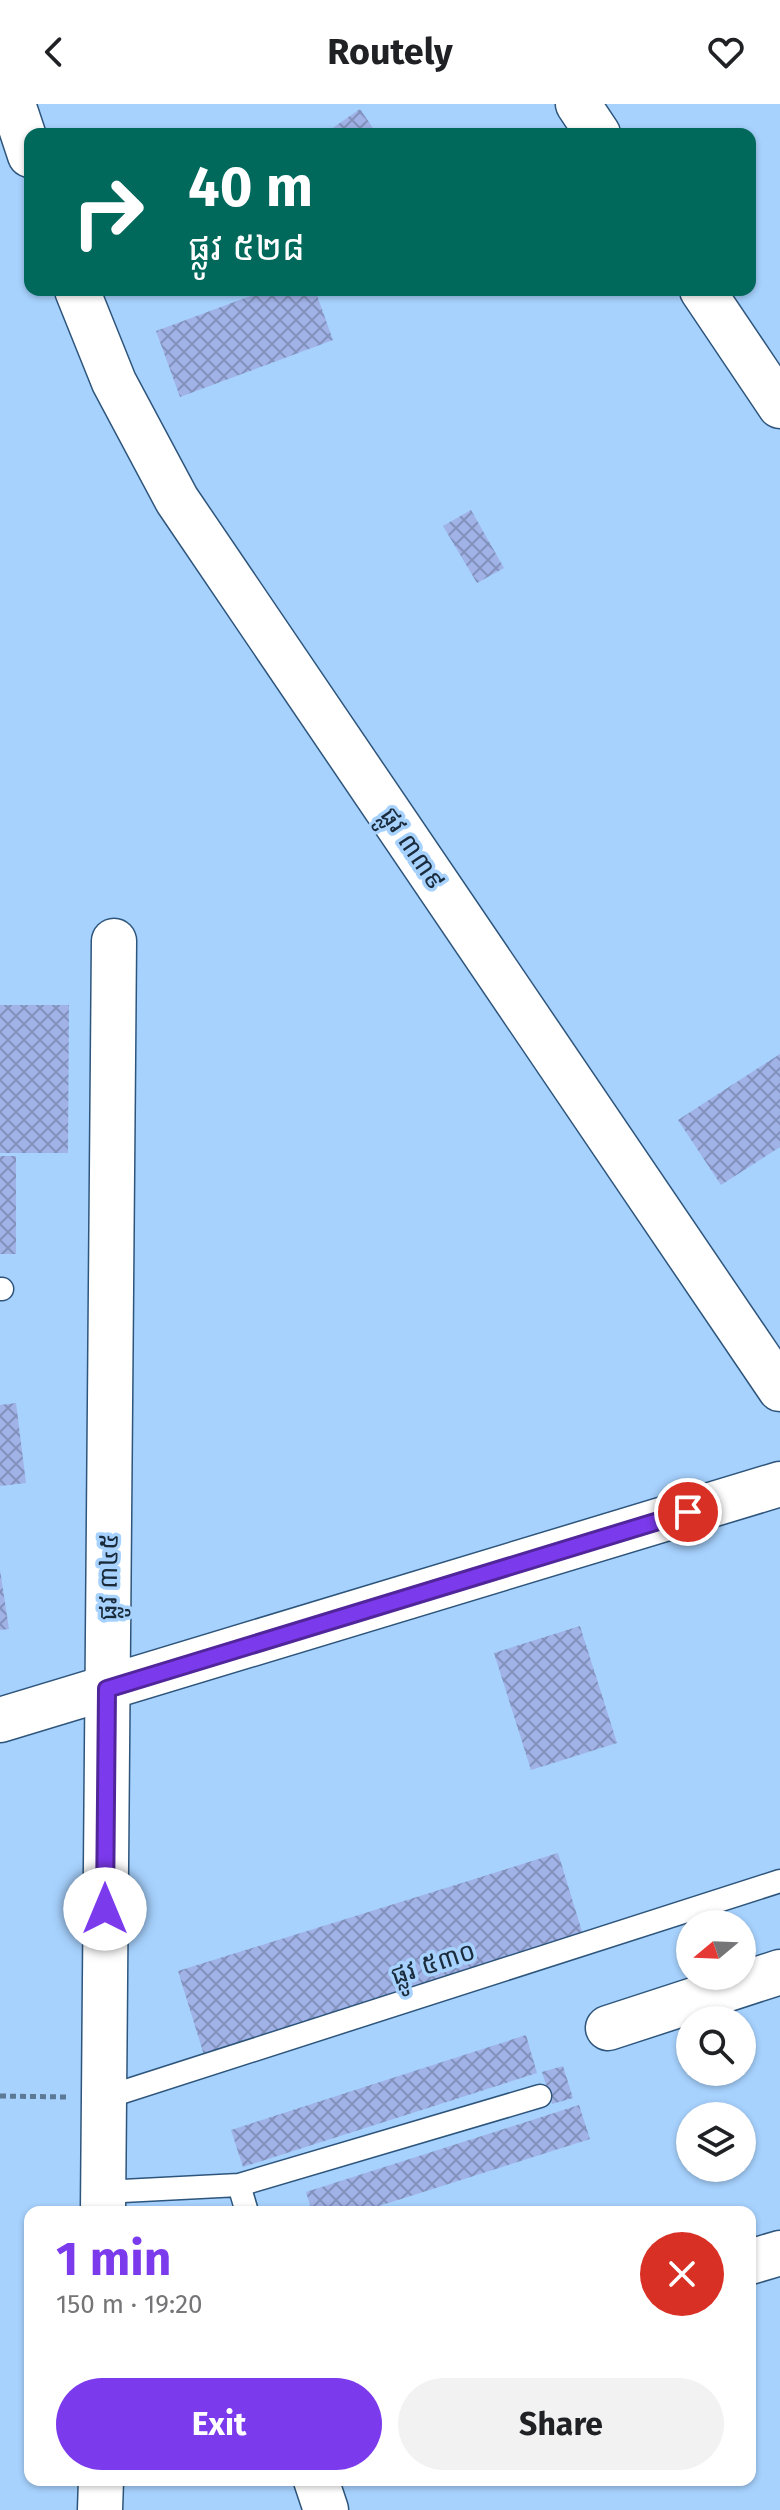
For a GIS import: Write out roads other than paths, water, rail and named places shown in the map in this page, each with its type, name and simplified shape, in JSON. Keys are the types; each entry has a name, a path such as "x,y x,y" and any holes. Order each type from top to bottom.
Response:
{"street":[{"path":"13,104 24,137"},
{"path":"578,104 594,128"},
{"name":"ផ្លូវ ៣៣៩","path":"79,296 114,382 177,500 780,1389"},
{"path":"706,296 780,406"},
{"name":"ផ្លូវ ៣៤៥","path":"103,2202 114,941"},
{"path":"0,1720 780,1484"},
{"path":"608,2028 780,1972"},
{"path":"756,2260 780,2253"},
{"path":"100,2510 101,2486"},
{"path":"318,2486 326,2510"}],"lane":[{"name":"ផ្លូវ ៥៣០","path":"104,2098 780,1881"},
{"path":"103,2202 239,2185 540,2096"},
{"path":"239,2185 245,2206"}]}
